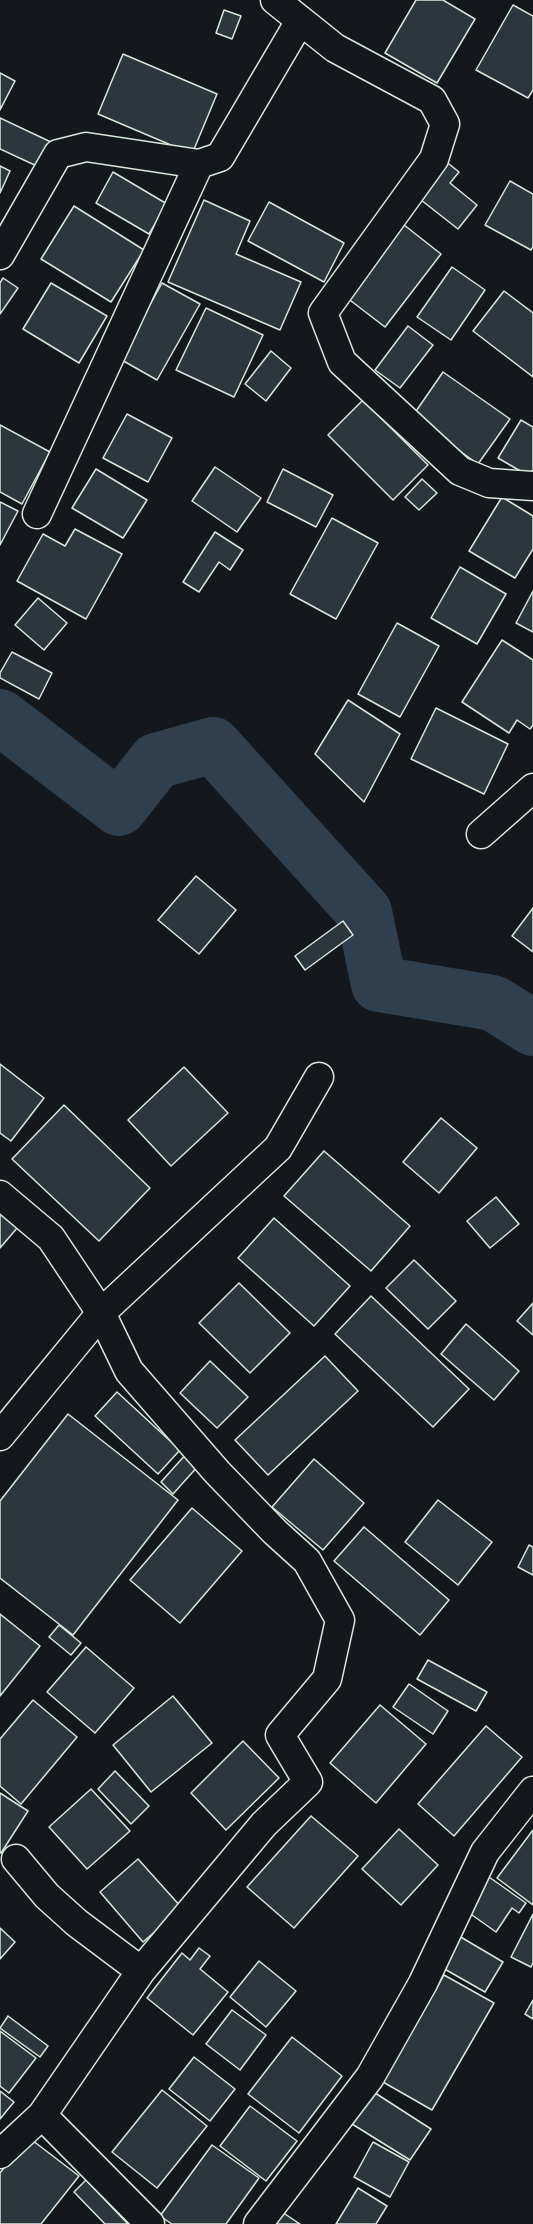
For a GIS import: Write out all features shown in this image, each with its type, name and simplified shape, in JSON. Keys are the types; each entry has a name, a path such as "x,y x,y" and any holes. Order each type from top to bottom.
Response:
{"street":[{"path":"275,0 335,48 432,100 445,124 434,159 323,313 342,362 460,471 489,483 533,486"},
{"path":"0,255 58,154 86,147 199,164 220,157 300,21"},
{"path":"37,514 199,164"},
{"path":"481,834 533,788"},
{"path":"0,1436 101,1313 278,1148 319,1077"},
{"path":"0,1195 51,1238 101,1313 129,1371 217,1472 275,1532 308,1561 340,1620 327,1678 280,1735 308,1782 264,1824 141,1971 42,2115 0,2154"},
{"path":"258,2224 370,2077 423,1983 484,1852 533,1791"},
{"path":"16,1859 47,1896 77,1923 141,1971"},
{"path":"42,2115 150,2224"}],"building":[{"path":"416,0 443,0 475,19 437,83 385,53"},
{"path":"513,5 533,16 533,90 528,98 476,70"},
{"path":"224,10 241,16 232,39 216,33"},
{"path":"123,54 217,94 192,154 98,114"},
{"path":"0,73 15,81 0,110"},
{"path":"0,118 53,143 41,168 0,149"},
{"path":"444,160 459,172 450,183 477,205 458,229 416,196"},
{"path":"0,166 10,171 0,193"},
{"path":"113,172 167,204 149,234 96,203"},
{"path":"510,181 533,194 533,247 531,250 485,225"},
{"path":"204,200 250,221 236,254 301,282 280,330 168,282"},
{"path":"269,202 344,243 324,282 248,241"},
{"path":"74,206 144,250 111,302 41,259"},
{"path":"399,221 441,254 385,327 342,294"},
{"path":"452,267 485,290 451,340 417,317"},
{"path":"3,278 18,288 0,314 0,283"},
{"path":"51,283 107,316 79,363 23,329"},
{"path":"162,283 200,304 157,380 120,359"},
{"path":"504,291 533,313 533,377 473,331"},
{"path":"206,308 263,335 234,397 176,370"},
{"path":"408,326 433,345 400,388 375,370"},
{"path":"271,351 291,368 266,401 245,384"},
{"path":"443,372 510,419 478,464 412,417"},
{"path":"363,400 428,465 393,500 328,435"},
{"path":"127,414 172,438 148,482 103,458"},
{"path":"521,420 533,427 533,470 529,476 498,458"},
{"path":"0,425 50,452 22,504 0,492"},
{"path":"215,467 261,498 237,532 192,501"},
{"path":"96,469 147,500 123,538 72,508"},
{"path":"283,469 333,495 316,527 267,502"},
{"path":"422,479 437,493 419,510 405,497"},
{"path":"502,497 533,516 533,549 515,578 469,551"},
{"path":"0,502 18,511 0,545"},
{"path":"332,518 378,543 336,619 290,594"},
{"path":"75,529 122,554 86,619 17,581 43,534 65,546"},
{"path":"215,532 243,550 230,570 219,562 199,592 183,582"},
{"path":"460,567 506,594 477,644 431,618"},
{"path":"533,591 533,632 516,623"},
{"path":"38,598 67,623 44,650 15,625"},
{"path":"397,623 439,646 400,717 358,694"},
{"path":"502,640 533,660 533,725 530,729 517,720 509,733 462,702"},
{"path":"12,652 52,673 39,699 0,678 0,673"},
{"path":"348,700 400,734 364,802 315,754"},
{"path":"436,708 508,744 484,794 411,759"},
{"path":"196,876 236,910 199,954 158,920"},
{"path":"533,908 533,952 512,936"},
{"path":"343,921 353,935 305,970 295,956"},
{"path":"0,1064 44,1098 11,1141 0,1133"},
{"path":"184,1067 228,1113 171,1166 128,1120"},
{"path":"64,1105 150,1188 99,1241 12,1159"},
{"path":"441,1118 477,1148 439,1193 403,1162"},
{"path":"324,1151 410,1226 371,1271 284,1196"},
{"path":"496,1197 519,1224 490,1248 467,1221"},
{"path":"0,1212 18,1227 0,1248"},
{"path":"274,1218 350,1286 314,1326 238,1258"},
{"path":"414,1260 456,1301 428,1329 386,1288"},
{"path":"239,1283 290,1333 250,1373 199,1323"},
{"path":"371,1296 469,1389 433,1427 335,1334"},
{"path":"533,1303 533,1335 517,1321"},
{"path":"466,1324 519,1371 494,1400 441,1354"},
{"path":"325,1356 358,1391 268,1475 235,1440"},
{"path":"210,1361 248,1397 217,1428 180,1393"},
{"path":"117,1392 180,1450 158,1474 95,1416"},
{"path":"68,1414 178,1500 73,1635 0,1578 0,1501"},
{"path":"187,1453 199,1465 173,1494 161,1482"},
{"path":"314,1459 364,1503 323,1550 272,1507"},
{"path":"438,1500 492,1542 458,1585 405,1542"},
{"path":"192,1508 242,1551 180,1623 130,1580"},
{"path":"364,1527 449,1600 420,1635 334,1561"},
{"path":"529,1545 533,1547 533,1575 518,1567"},
{"path":"0,1614 40,1646 0,1696"},
{"path":"59,1625 81,1643 71,1655 49,1637"},
{"path":"86,1647 134,1688 95,1733 47,1692"},
{"path":"428,1660 487,1692 476,1711 417,1679"},
{"path":"409,1684 448,1711 433,1734 393,1707"},
{"path":"173,1696 212,1743 151,1792 113,1745"},
{"path":"33,1700 77,1737 21,1804 0,1786 0,1739"},
{"path":"380,1705 426,1744 376,1803 330,1763"},
{"path":"486,1726 522,1757 454,1836 418,1804"},
{"path":"243,1741 279,1778 226,1830 191,1793"},
{"path":"115,1771 149,1806 131,1824 98,1789"},
{"path":"91,1789 130,1831 87,1869 49,1827"},
{"path":"0,1793 28,1811 1,1853 0,1853"},
{"path":"311,1816 358,1856 294,1928 247,1887"},
{"path":"399,1829 438,1865 401,1905 362,1869"},
{"path":"533,1830 533,1905 497,1878"},
{"path":"138,1859 182,1908 143,1942 100,1892"},
{"path":"489,1877 526,1903 519,1913 512,1908 496,1932 465,1910"},
{"path":"533,1914 533,1963 531,1967 511,1957"},
{"path":"0,1928 15,1942 0,1959"},
{"path":"459,1936 503,1962 485,1992 441,1967"},
{"path":"199,1948 210,1956 200,1969 228,1992 193,2035 147,1998 182,1953 190,1960"},
{"path":"259,1961 296,1991 266,2027 230,1997"},
{"path":"444,1975 494,2003 432,2110 383,2082"},
{"path":"533,2000 533,2019 525,2014"},
{"path":"232,2010 266,2035 240,2070 206,2044"},
{"path":"8,2016 48,2046 40,2057 0,2028"},
{"path":"0,2031 36,2058 9,2093 0,2086"},
{"path":"292,2037 342,2076 299,2133 248,2094"},
{"path":"194,2057 235,2089 210,2121 169,2089"},
{"path":"162,2090 207,2126 157,2188 112,2152"},
{"path":"0,2091 14,2102 0,2119"},
{"path":"372,2091 431,2129 410,2160 352,2124"},
{"path":"250,2106 297,2141 266,2181 220,2146"},
{"path":"28,2137 79,2176 41,2224 0,2224 0,2173"},
{"path":"373,2142 409,2162 390,2197 354,2177"},
{"path":"212,2145 259,2178 226,2224 172,2224 160,2216"},
{"path":"86,2180 128,2224 105,2224 74,2192"},
{"path":"358,2188 387,2206 376,2224 336,2224"},
{"path":"282,2212 300,2224 274,2224"}],"waterway":[{"path":"0,717 119,808 156,761 213,745 364,912 379,984 493,1003 533,1028"}]}
